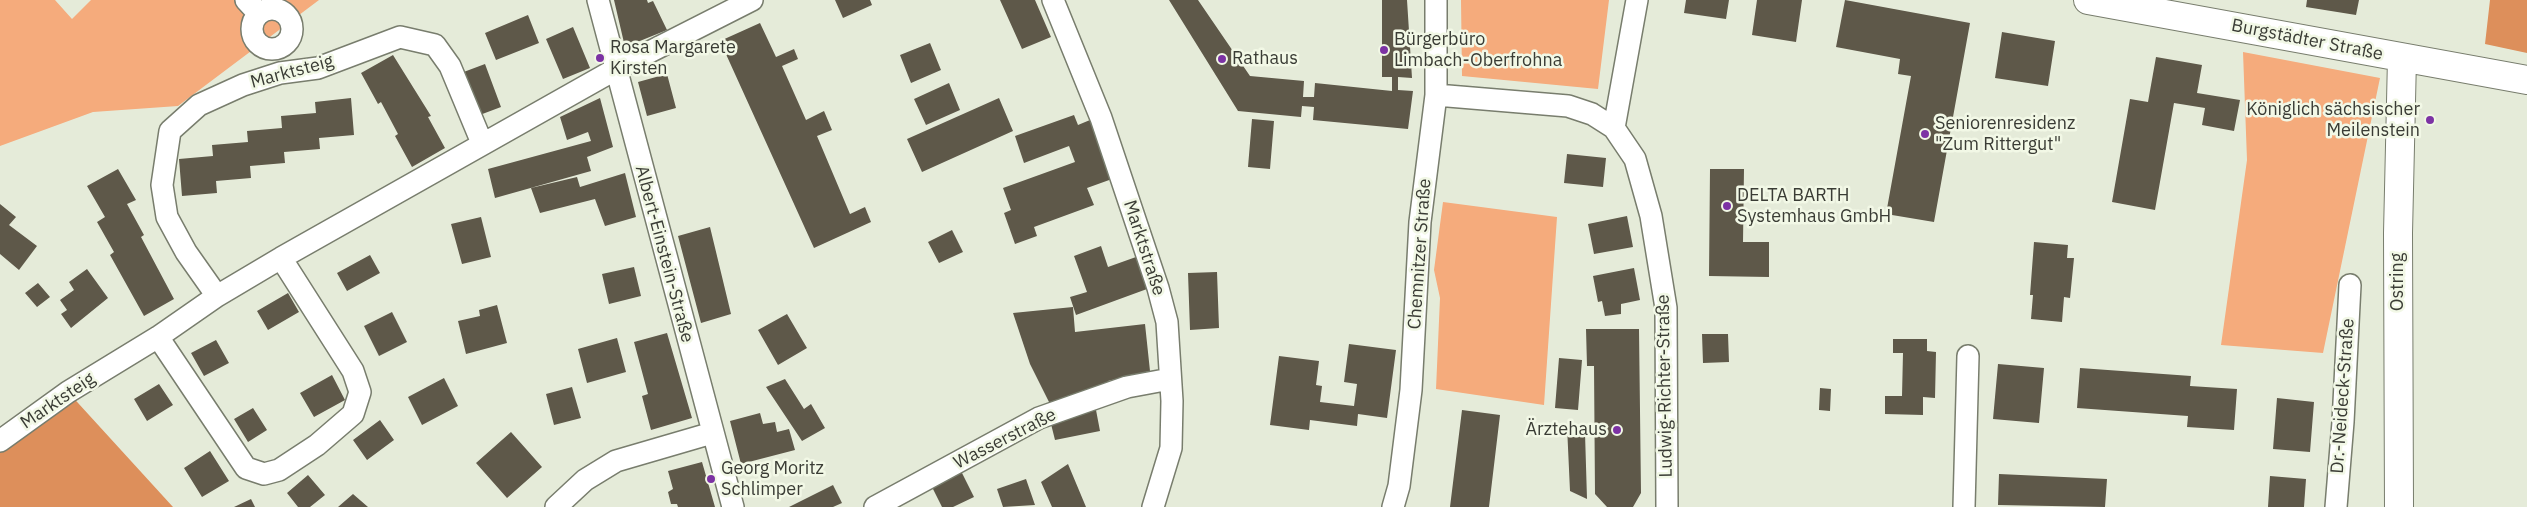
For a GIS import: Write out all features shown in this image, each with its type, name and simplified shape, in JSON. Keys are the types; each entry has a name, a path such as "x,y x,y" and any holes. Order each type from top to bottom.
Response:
{"main road":[{"name":"Burgstädter Straße","path":"2088,0 2527,80"},
{"name":"Ostring","path":"2398,507 2398,233 2402,58"}],"street":[{"name":"Albert-Einstein-Straße","path":"598,0 733,507"},
{"name":"Marktsteig","path":"0,441 68,392 158,337 217,296 281,258 482,142 616,68 752,0"},
{"name":"Marktstraße","path":"1053,0 1101,118 1158,288 1167,322 1171,448 1153,507"},
{"name":"Chemnitzer Straße","path":"1392,507 1399,486 1411,395 1420,222 1436,95 1436,0"},
{"path":"1614,128 1637,0"},
{"name":"Marktsteig","path":"217,296 186,252 167,217 162,185 170,131 199,105 243,85 280,72 318,68 400,37 435,45 450,66 482,142"},
{"name":"Ludwig-Richter-Straße","path":"1436,95 1568,106 1592,114 1614,128 1635,159 1651,216 1666,308 1667,507"},
{"path":"158,337 246,468 264,474 279,470 317,445 353,414 360,392 354,371 281,258"},
{"name":"Dr.-Neideck-Straße","path":"2336,507 2344,422 2350,285"},
{"path":"1964,507 1968,356"},
{"name":"Wasserstraße","path":"875,507 1039,418 1126,387 1170,379"},
{"path":"556,507 585,480 616,461 712,433"}],"shaded area":[{"path":"0,0 55,0 72,19 91,0 319,0 178,106 93,112 0,146"},
{"path":"1461,0 1609,0 1598,89 1462,76"},
{"path":"2490,0 2527,0 2527,53 2485,44"},
{"path":"2243,52 2380,78 2323,353 2221,345 2247,160"},
{"path":"1443,202 1557,217 1544,405 1436,389 1440,298 1434,270"},
{"path":"68,392 173,507 0,507 0,441"}],"building":[{"path":"614,0 647,0 648,3 653,1 667,30 625,47"},
{"path":"835,0 870,0 872,5 843,18"},
{"path":"1000,0 1035,0 1051,37 1022,49"},
{"name":"Rathaus","path":"1169,0 1198,0 1250,76 1304,81 1303,97 1314,97 1315,83 1392,91 1392,77 1382,77 1382,0 1407,0 1412,78 1398,77 1398,90 1413,91 1408,129 1313,120 1314,107 1302,106 1301,117 1238,111"},
{"path":"1686,0 1729,0 1726,19 1684,13"},
{"path":"1757,0 1802,0 1796,42 1752,35"},
{"name":"Seniorenresidenz \"Zum Rittergut\"","path":"1845,0 1970,23 1934,222 1886,214 1911,76 1898,74 1900,59 1836,47"},
{"path":"2307,0 2359,0 2356,15 2306,7"},
{"path":"528,15 539,43 496,60 485,33"},
{"path":"760,23 776,57 794,49 798,59 782,66 806,120 824,111 832,130 817,136 850,214 865,207 871,222 814,248 720,41"},
{"path":"573,27 590,68 563,79 546,39"},
{"path":"2002,32 2055,41 2048,86 1995,78"},
{"path":"930,43 941,70 911,83 900,55"},
{"path":"393,55 431,116 428,117 445,148 412,167 395,136 398,134 381,102 378,104 361,73"},
{"path":"2156,57 2202,65 2197,93 2240,100 2234,131 2202,125 2205,108 2174,103 2155,210 2112,202 2130,99 2148,102"},
{"path":"485,64 501,107 477,116 461,73"},
{"path":"667,74 676,108 647,116 638,82"},
{"path":"949,83 960,110 926,125 914,99"},
{"path":"351,98 354,135 319,138 320,149 284,152 285,163 250,166 251,178 216,181 217,193 182,196 179,159 213,156 212,145 248,142 247,131 282,128 281,116 316,113 315,102"},
{"path":"600,98 613,147 587,157 591,171 495,198 488,169 591,141 588,132 567,140 560,117"},
{"path":"999,98 1013,131 922,172 907,139"},
{"path":"1074,115 1078,125 1090,120 1112,179 1087,188 1094,205 1034,227 1037,236 1015,244 1004,213 1011,210 1003,188 1075,162 1069,146 1024,163 1015,136"},
{"path":"1252,119 1274,121 1270,169 1248,167"},
{"path":"1567,154 1606,158 1603,187 1564,183"},
{"path":"118,169 136,200 127,204 144,235 141,237 174,299 144,316 110,255 114,252 97,222 105,217 87,186"},
{"name":"DELTA BARTH Systemhaus GmbH","path":"1710,169 1744,169 1743,242 1769,242 1769,277 1709,276"},
{"path":"625,173 636,217 605,226 595,199 540,213 531,188 577,177 580,187"},
{"path":"0,204 16,217 9,225 37,246 19,270 0,254"},
{"path":"1627,216 1633,247 1594,254 1588,224"},
{"path":"481,217 491,257 462,264 451,224"},
{"path":"710,227 731,314 701,323 678,236"},
{"path":"952,230 963,252 939,263 928,242"},
{"path":"2034,242 2068,245 2067,258 2074,258 2070,298 2064,297 2062,322 2031,319 2033,295 2030,295"},
{"path":"1101,246 1108,267 1136,257 1147,289 1076,315 1070,297 1087,292 1074,256"},
{"path":"370,255 380,273 347,291 337,273"},
{"path":"634,267 641,296 609,304 602,274"},
{"path":"1634,268 1640,300 1621,304 1621,314 1605,316 1602,301 1598,302 1593,276"},
{"path":"87,269 108,298 71,328 61,314 67,310 60,300 74,290 69,282"},
{"path":"1217,272 1219,328 1190,330 1188,273"},
{"path":"38,283 50,297 37,307 25,293"},
{"path":"288,293 299,312 268,330 257,311"},
{"path":"497,305 507,343 466,354 458,321 480,316 479,310"},
{"path":"1073,307 1075,332 1145,324 1150,371 1108,381 1107,387 1051,406 1030,364 1013,313"},
{"path":"392,312 407,342 379,356 364,326"},
{"path":"787,314 807,348 778,365 758,330"},
{"name":"Ärztehaus","path":"1586,329 1639,329 1641,493 1633,507 1607,507 1595,494 1594,366 1587,366"},
{"path":"667,333 692,418 651,430 642,396 648,394 634,342"},
{"path":"1702,334 1728,334 1729,362 1703,363"},
{"path":"617,338 626,372 587,383 578,349"},
{"path":"1893,339 1927,339 1927,351 1936,352 1935,398 1923,397 1923,415 1885,414 1885,396 1902,396 1903,353 1893,353"},
{"path":"216,340 229,363 204,376 191,353"},
{"path":"1349,344 1396,350 1387,418 1358,414 1357,426 1310,420 1309,430 1270,425 1279,356 1319,361 1316,385 1322,386 1320,402 1354,406 1357,384 1344,382"},
{"path":"1559,358 1582,360 1578,410 1555,408"},
{"path":"1998,364 2044,368 2039,423 1993,419"},
{"path":"2080,368 2191,376 2190,386 2237,389 2234,430 2187,427 2188,416 2077,408"},
{"path":"332,375 345,400 314,417 300,393"},
{"path":"444,378 458,406 422,425 408,397"},
{"path":"785,379 804,409 811,404 825,428 802,441 766,387"},
{"path":"159,384 173,405 147,421 134,399"},
{"path":"572,387 581,418 554,425 546,394"},
{"path":"1820,388 1831,389 1830,411 1819,410"},
{"path":"2277,398 2314,402 2310,452 2273,449"},
{"path":"253,408 267,430 248,442 234,419"},
{"path":"1096,410 1100,431 1055,440 1050,420"},
{"path":"1462,410 1500,415 1489,507 1450,507"},
{"path":"760,413 763,424 775,422 777,432 789,429 795,450 741,464 730,421"},
{"path":"380,420 394,440 367,460 353,440"},
{"path":"1567,426 1585,433 1587,499 1570,491"},
{"path":"511,432 542,467 507,498 476,463"},
{"path":"210,451 229,481 202,497 184,468"},
{"path":"702,462 715,507 678,507 677,504 671,504 668,492 673,489 668,471"},
{"path":"1068,464 1086,507 1052,507 1041,482"},
{"path":"961,471 974,497 953,507 942,507 931,485"},
{"path":"1999,474 2107,479 2105,507 1998,505"},
{"path":"308,475 325,495 310,507 298,507 287,493"},
{"path":"2270,476 2306,479 2304,507 2268,507"},
{"path":"1026,479 1035,505 1003,507 997,489"},
{"path":"833,485 842,503 833,507 789,507"},
{"path":"353,494 368,507 338,507"},
{"path":"251,499 255,507 234,507"}],"place":[{"name":"Bürgerbüro Limbach-Oberfrohna","path":"1384,50"},
{"name":"Rosa Margarete Kirsten","path":"600,58"},
{"name":"Rathaus","path":"1222,59"},
{"name":"Königlich sächsischer Meilenstein","path":"2430,120"},
{"name":"Seniorenresidenz \"Zum Rittergut\"","path":"1925,134"},
{"name":"DELTA BARTH Systemhaus GmbH","path":"1727,206"},
{"name":"Ärztehaus","path":"1617,430"},
{"name":"Georg Moritz Schlimper","path":"711,479"}]}
